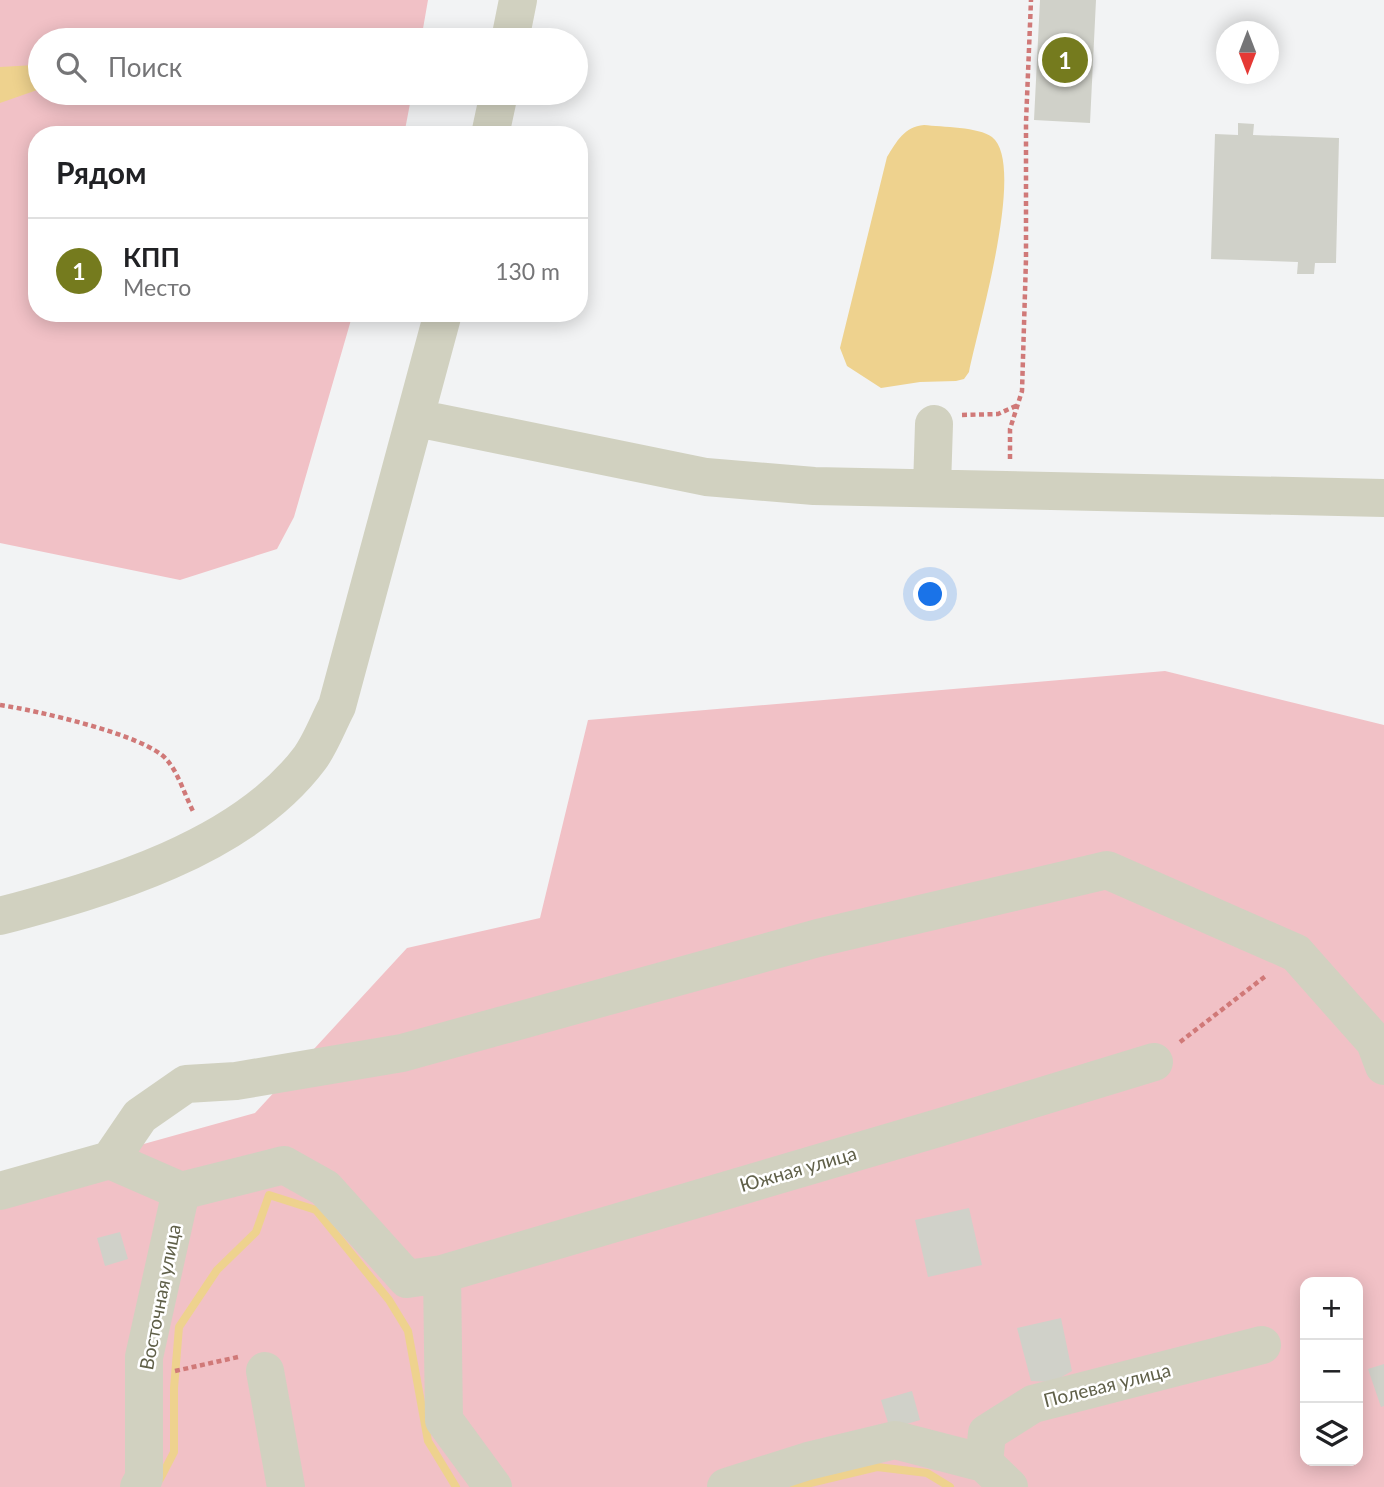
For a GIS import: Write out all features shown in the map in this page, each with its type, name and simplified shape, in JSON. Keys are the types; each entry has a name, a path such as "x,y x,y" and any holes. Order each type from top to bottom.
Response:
{"street":[{"path":"512,28 518,0"},
{"path":"491,126 496,105"},
{"path":"0,916 73,896 208,842 244,821 282,790 311,757 337,706 441,322"},
{"path":"416,418 706,477 814,486 1384,498"},
{"path":"932,487 934,424"},
{"path":"110,1160 140,1116 186,1084 236,1081 402,1053 818,938 1107,870 1296,953 1375,1042 1384,1066"},
{"name":"Южная улица","path":"181,1191 284,1165 326,1188 407,1279 442,1274 1154,1062"},
{"path":"0,1191 110,1160 181,1191"},
{"name":"Восточная улица","path":"139,1487 144,1478 144,1357 181,1191"},
{"path":"442,1274 444,1420 493,1487"},
{"name":"Полевая улица","path":"996,1475 987,1433 1033,1404 1262,1345"},
{"path":"265,1371 286,1487"},
{"path":"726,1487 808,1461 895,1440 996,1475"}],"path":[{"path":"1010,489 1010,429 1022,391 1026,122 1031,0"},
{"path":"934,424 936,418 943,415 990,415 1018,405"},
{"path":"0,705 136,740 167,759 208,842"},
{"path":"1154,1062 1296,953"}],"shaded area":[{"path":"0,0 428,0 423,28 28,28 28,105 410,105 406,126 28,126 28,322 350,322 294,517 277,549 180,580 0,543"},
{"path":"28,65 28,93 0,103 0,67"},
{"path":"924,125 970,129 992,137 1001,153 1004,179 997,249 969,372 964,379 881,388 847,366 840,348 887,157 906,132"},
{"path":"1165,671 1384,725 1384,1487 0,1487 0,1184 255,1113 407,948 540,918 588,720"}],"building":[{"path":"1040,0 1096,0 1090,123 1034,120"},
{"path":"1238,123 1254,124 1253,135 1339,138 1336,263 1315,263 1314,274 1297,274 1298,262 1211,259 1215,134 1238,135"},
{"path":"969,1208 982,1265 928,1277 915,1220"},
{"path":"120,1232 128,1259 105,1266 97,1238"},
{"path":"1061,1318 1072,1371 1053,1382 1031,1381 1017,1328"},
{"path":"1384,1364 1384,1406 1381,1407 1368,1369"},
{"path":"912,1391 920,1420 890,1429 881,1400"}],"waterway":[{"path":"160,1479 174,1452 174,1388 179,1327 217,1270 256,1232 269,1195 316,1210 389,1300 408,1331 428,1441 456,1487"},
{"path":"794,1487 877,1467 927,1473 950,1487"}],"place":[{"name":"КПП","path":"1065,60"}]}
